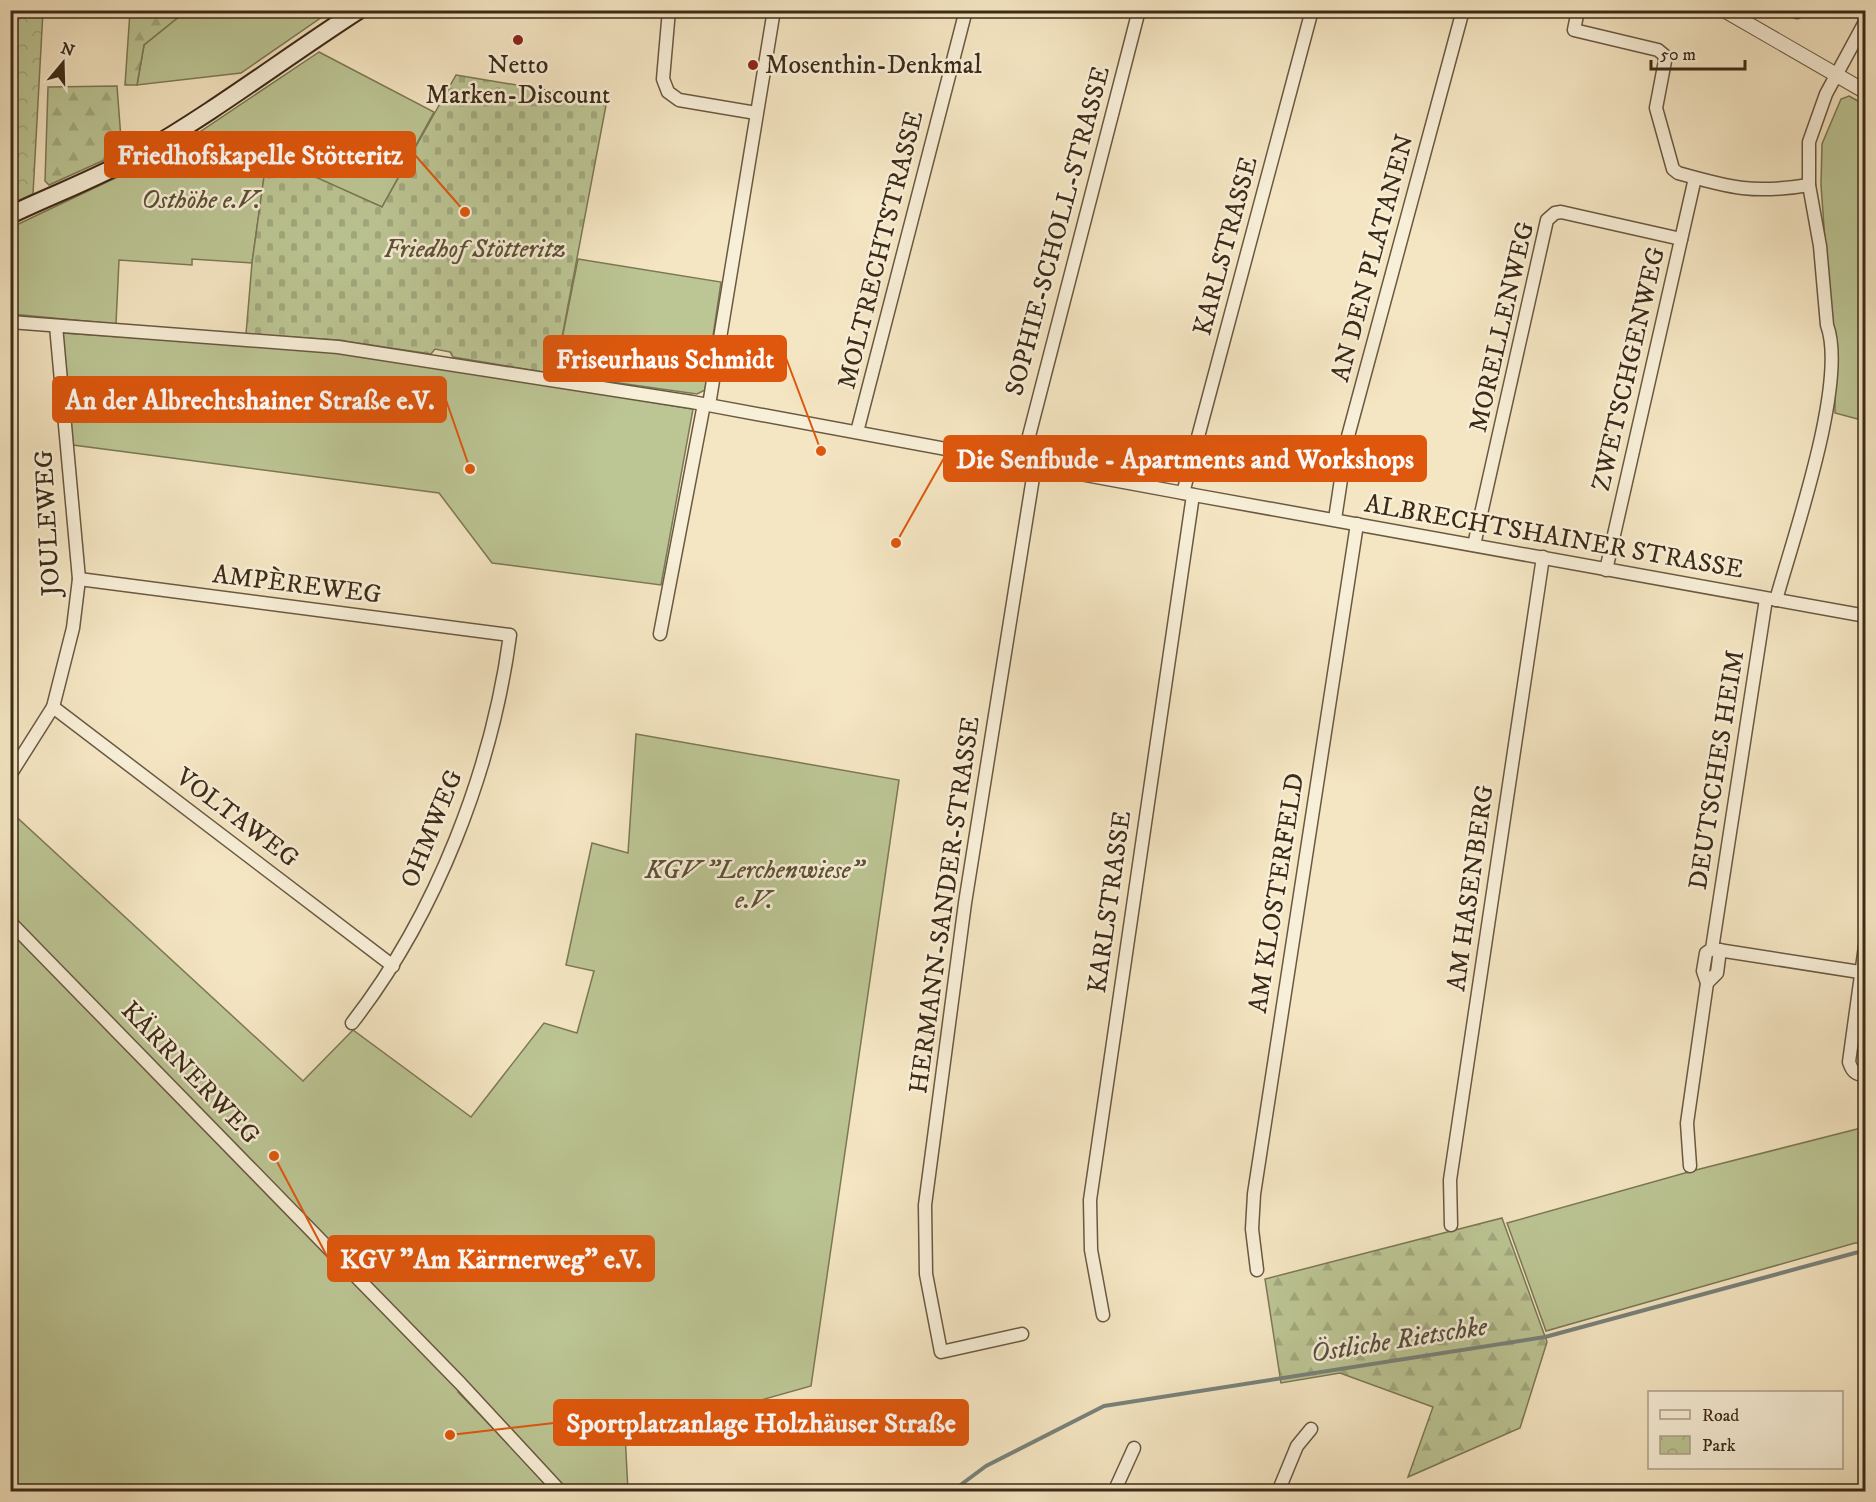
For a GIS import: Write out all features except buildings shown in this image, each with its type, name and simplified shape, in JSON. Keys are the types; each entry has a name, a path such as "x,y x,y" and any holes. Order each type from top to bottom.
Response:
{"main road":[{"path":"10,215 89,180 142,153 228,100 359,10"}],"street":[{"path":"669,10 663,79 668,92 679,100 756,113"},
{"path":"660,634 707,404 774,10"},
{"name":"MOLTRECHTSTRASSE","path":"857,432 966,10"},
{"name":"SOPHIE-SCHOLL-STRASSE","path":"1022,463 1139,10"},
{"name":"KARLSTRASSE","path":"1103,1315 1091,1250 1090,1200 1188,494 1312,10"},
{"name":"AN DEN PLATANEN","path":"1335,519 1347,440 1464,10"},
{"path":"1578,10 1574,30 1658,51 1664,55 1665,61 1655,102 1663,140 1673,170 1695,178 1751,191 1809,185"},
{"path":"1726,11 1866,92"},
{"name":"DEUTSCHES HEIM","path":"1690,1166 1687,1123 1707,983 1703,971 1706,952 1716,949 1771,600 1824,427 1830,381 1830,333 1827,325 1820,246 1809,185 1808,155 1813,125 1836,75 1866,20"},
{"name":"ZWETSCHGENWEG","path":"1606,570 1695,178"},
{"name":"MORELLENWEG","path":"1474,545 1547,220 1555,213 1561,212 1681,239"},
{"name":"ALBRECHTSHAINER STRASSE","path":"10,322 338,347 707,404 1188,494 1866,616"},
{"name":"JOULEWEG","path":"10,776 53,707 73,628 79,579 56,326"},
{"name":"HERMANN-SANDER-STRASSE","path":"1022,1334 941,1352 926,1274 925,1205 965,903 1035,465"},
{"name":"AM KLOSTERFELD","path":"1257,1270 1252,1229 1254,1194 1357,524"},
{"name":"AM HASENBERG","path":"1451,1225 1450,1179 1543,557"},
{"name":"AMPÈREWEG","path":"79,579 510,635"},
{"name":"OHMWEG","path":"352,1023 381,987 440,873 481,771 504,678 510,635"},
{"name":"VOLTAWEG","path":"53,707 393,966"},
{"name":"KÄRRNERWEG","path":"10,922 460,1383 561,1491"},
{"path":"1866,939 1849,1062 1851,1070 1858,1075 1866,1075"},
{"path":"1716,949 1863,973"},
{"path":"1278,1491 1297,1446 1311,1430"},
{"path":"1114,1491 1134,1448"}],"green space":[{"path":"11,10 43,11 33,194 11,204"},
{"path":"319,10 322,17 241,73 137,85 144,45 186,11"},
{"path":"130,11 186,11 144,45 137,85 125,85"},
{"name":"Osthöhe e.V.","path":"319,52 434,112 382,207 267,156 252,263 192,259 192,265 119,260 116,324 11,314 10,228 149,162 198,133"},
{"name":"Friedhof Stötteritz","path":"456,75 607,100 555,374 453,357 450,352 435,349 431,354 337,340 246,334 252,263 267,155 382,207"},
{"path":"117,86 122,152 49,185 45,181 48,87"},
{"path":"1849,96 1865,105 1865,421 1835,413 1835,330 1831,325 1821,185 1822,144 1841,99"},
{"path":"578,259 721,282 705,390 697,394 555,374"},
{"path":"62,333 338,351 693,409 661,585 492,563 439,493 73,445"},
{"name":"KGV \"Lerchenwiese\" e.V.","path":"636,734 899,780 811,1386 704,1416 625,1433 628,1491 568,1491 465,1384 458,1392 554,1491 11,1491 10,811 303,1081 353,1030 471,1117 544,1023 577,1033 594,971 566,965 592,843 628,853"},
{"path":"1865,1127 1865,1243 1855,1243 1546,1331 1507,1223 1692,1171"},
{"path":"1502,1218 1547,1342 1520,1428 1408,1477 1433,1407 1340,1373 1281,1383 1265,1279"}],"waterway":[{"name":"Östliche Rietschke","path":"951,1492 986,1466 1104,1406 1545,1337 1866,1250"}],"place":[{"name":"Netto Marken-Discount","path":"518,40"},
{"name":"Mosenthin-Denkmal","path":"753,65"},
{"name":"Friedhofskapelle Stötteritz","path":"465,212"},
{"name":"Friseurhaus Schmidt","path":"821,451"},
{"name":"An der Albrechtshainer Straße e.V.","path":"470,469"},
{"name":"Die Senfbude - Apartments and Workshops","path":"896,543"},
{"name":"KGV \"Am Kärrnerweg\" e.V.","path":"274,1156"},
{"name":"Sportplatzanlage Holzhäuser Straße","path":"450,1435"}]}
